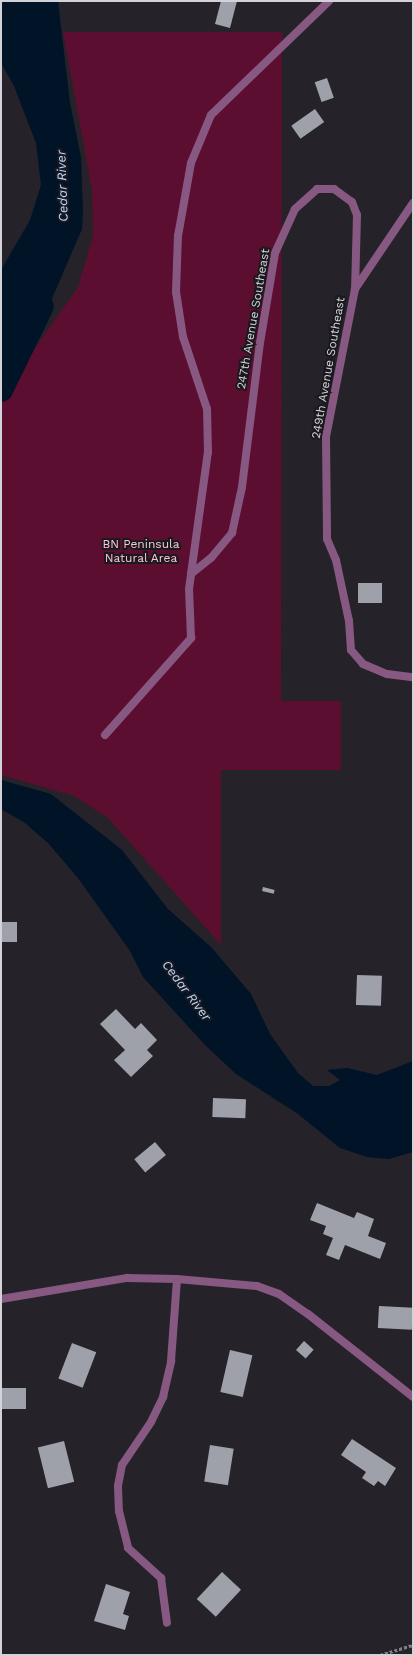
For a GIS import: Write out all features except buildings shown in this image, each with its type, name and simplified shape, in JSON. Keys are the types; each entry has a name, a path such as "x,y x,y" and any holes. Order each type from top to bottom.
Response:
{"street":[{"path":"105,735 191,638 189,590 208,452 208,409 183,337 176,292 178,236 190,163 211,115 330,1"},
{"name":"247th Avenue Southeast","path":"191,574 211,558 232,533 242,487 260,343 275,253 295,209 317,189 334,189 352,202 357,215 355,289"},
{"name":"249th Avenue Southeast","path":"413,203 355,289 326,437 328,539 336,560 348,613 351,650 363,664 387,674 413,677"},
{"path":"1,1299 127,1278 177,1279 257,1286 279,1294 413,1397"},
{"path":"167,1622 160,1578 128,1548 119,1511 118,1486 122,1466 151,1422 163,1397 171,1361 177,1279"}],"path":[{"path":"380,1655 413,1645"}],"green space":[{"name":"BN Peninsula Natural Area","path":"63,32 282,32 281,701 341,701 341,770 221,770 221,945 108,818 74,796 1,775 1,403 9,385 78,287 93,235 92,190"}],"water":[{"path":"1,1 58,1 70,103 81,157 83,211 82,229 51,301 29,335 14,348 1,367 1,270 30,220 41,185 36,143 14,86 1,63"},
{"path":"1,780 51,794 122,850 168,909 212,948 251,994 270,1034 298,1073 313,1086 329,1086 340,1080 327,1070 347,1068 377,1075 413,1061 413,1152 389,1159 367,1157 340,1148 298,1114 236,1074 206,1046 143,977 130,951 78,878 48,843 25,823 1,809"}],"waterway":[{"name":"Cedar River","path":"1,390 42,306"}]}
